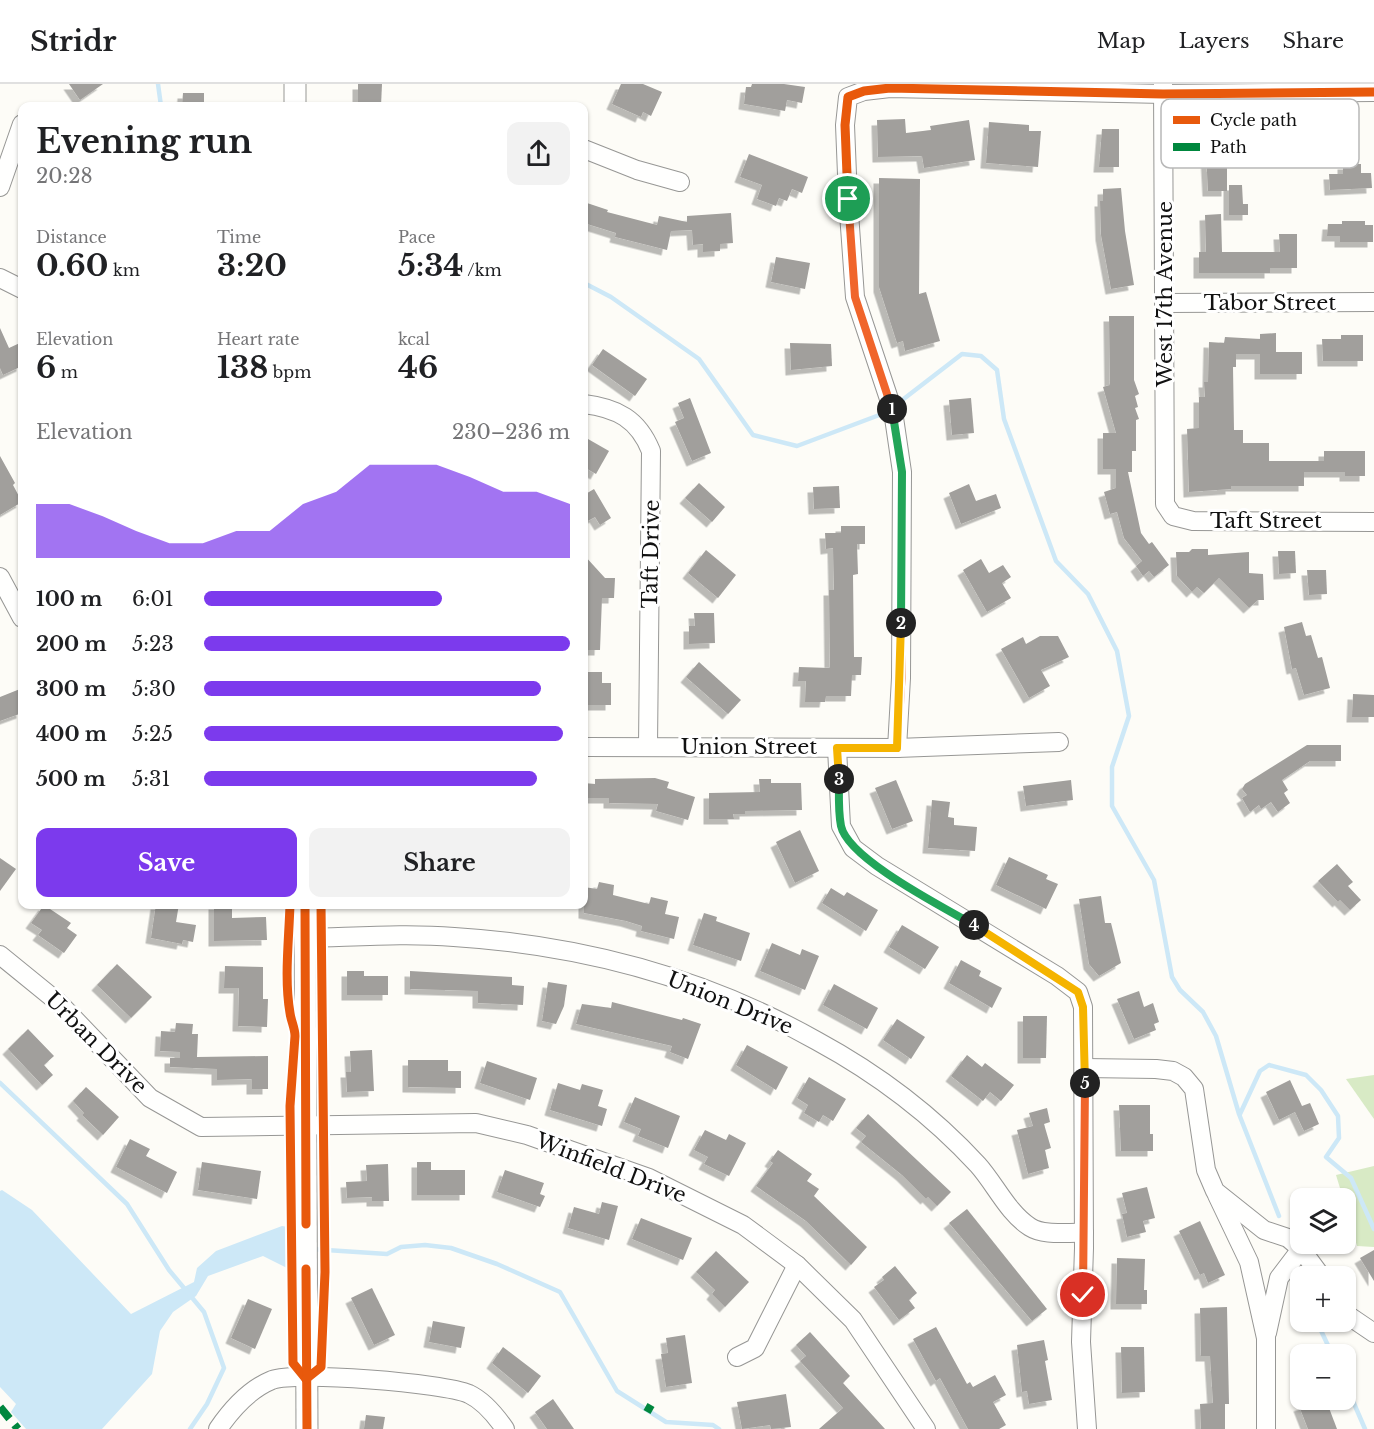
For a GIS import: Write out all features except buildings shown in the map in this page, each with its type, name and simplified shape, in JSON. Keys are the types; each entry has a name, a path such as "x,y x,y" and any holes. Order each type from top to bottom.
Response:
{"street":[{"path":"295,84 295,102"},
{"path":"897,748 901,678 902,472 893,411 855,297 845,136 848,97 864,91 890,88 1374,92"},
{"path":"0,187 18,135"},
{"path":"588,151 637,170 680,182"},
{"name":"West 17th Avenue","path":"1164,168 1165,504"},
{"path":"0,278 18,287"},
{"name":"Tabor Street","path":"1166,303 1374,302"},
{"name":"Taft Drive","path":"588,405 613,409 628,416 638,427 651,451 648,746"},
{"name":"Taft Street","path":"1165,504 1173,516 1193,520 1374,522"},
{"path":"0,577 18,611"},
{"name":"Union Street","path":"588,747 897,748 1059,742"},
{"path":"837,748 841,826 853,848 876,866 1057,976 1078,992 1083,1007 1085,1068 1081,1342 1087,1429"},
{"path":"305,909 307,1429"},
{"name":"Union Drive","path":"304,938 451,937 511,942 620,961 692,984 758,1010 865,1069 908,1100 977,1164 1019,1217 1031,1228 1048,1232 1084,1233"},
{"name":"Urban Drive","path":"0,955 60,1003 150,1098 201,1127 306,1127"},
{"path":"1085,1068 1173,1071 1184,1077 1194,1089 1206,1170 1249,1262 1266,1338"},
{"name":"Winfield Drive","path":"306,1127 476,1123 526,1135 649,1178 743,1225 797,1264 853,1320 926,1429"},
{"path":"1215,1191 1264,1230 1290,1240"},
{"path":"1266,1429 1266,1338 1279,1278 1297,1254"},
{"path":"737,1357 755,1348 797,1264"},
{"path":"1356,1321 1374,1333"},
{"path":"218,1429 227,1416 256,1388 274,1379 438,1385 470,1394 494,1413 505,1429"}],"green space":[{"path":"1374,1075 1374,1119 1346,1079"},
{"path":"1374,1166 1374,1247 1357,1246 1356,1188 1340,1188 1336,1175"}],"water":[{"path":"2,1190 32,1210 131,1314 194,1282 197,1268 216,1251 282,1226 288,1227 287,1268 263,1256 208,1276 196,1296 173,1312 160,1331 152,1374 102,1429 26,1429 11,1412 16,1404 0,1387 0,1191"}],"waterway":[{"path":"158,84 160,102"},
{"path":"588,285 611,297 699,359 753,435 797,446 882,414"},
{"path":"901,401 962,354 981,356 997,370 1004,419 1056,561 1088,594 1117,651 1129,716 1112,767 1112,806 1154,880 1172,977 1180,990 1203,1012 1216,1036 1239,1114 1279,1216"},
{"path":"1240,1114 1260,1071 1269,1065 1306,1075 1321,1090 1338,1116 1339,1138 1326,1157 1351,1178 1374,1229"},
{"path":"0,1083 127,1204 169,1270 204,1312 224,1368 207,1404 190,1429"},
{"path":"311,1249 387,1254 401,1247 425,1245 451,1248 497,1264 560,1292 617,1391 666,1422 713,1425 719,1429"},
{"path":"287,1247 299,1248"},
{"path":"1322,1332 1327,1344"},
{"path":"1356,1408 1365,1429"}],"marked path":[{"path":"647,1412 651,1405"},
{"path":"0,1407 18,1429"}],"cycle path":[{"path":"897,748 901,678 902,472 893,411 855,297 845,125 848,97 864,91 890,88 1163,94 1374,92"},
{"path":"290,909 287,986 295,1036 290,1106 293,1363 306,1379"},
{"path":"305,909 306,1224"},
{"path":"306,1379 321,1367 325,1272 321,909"},
{"path":"306,1269 307,1429"}],"route":[{"path":"848,199 855,297 893,411 898,438 902,472 902,610 897,748 837,748 841,826 853,848 876,866 1057,976 1078,992 1083,1007 1085,1068 1083,1295"}]}
